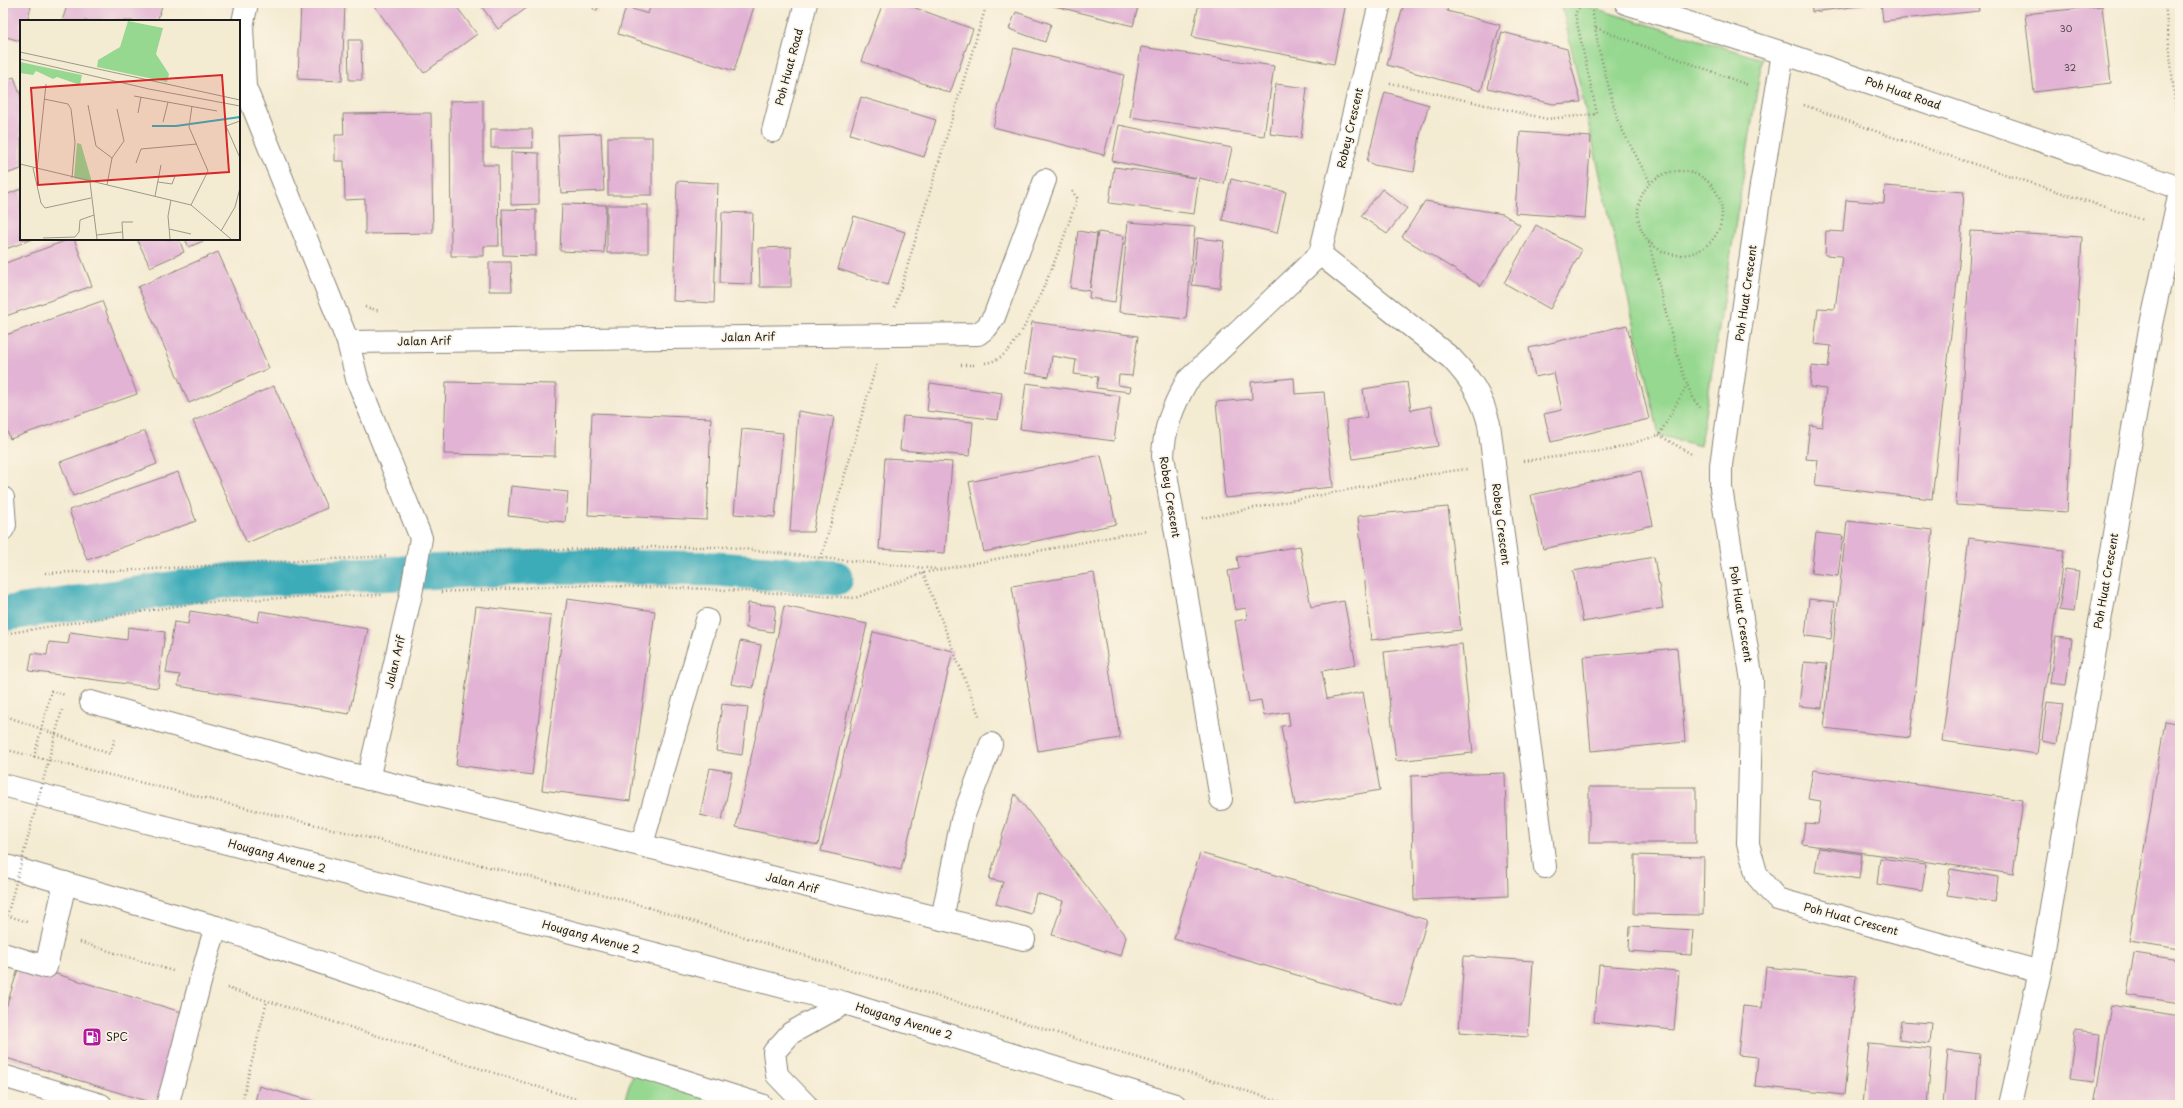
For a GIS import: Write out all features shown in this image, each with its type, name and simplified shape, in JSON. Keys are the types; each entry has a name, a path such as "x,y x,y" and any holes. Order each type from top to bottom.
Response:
{"main road":[{"name":"Jalan Arif","path":"247,3 242,27 245,87 348,342 357,379 421,538 411,594 368,779"},
{"name":"Poh Huat Road","path":"773,131 806,3"},
{"name":"Robey Crescent","path":"1221,799 1163,456 1164,437 1175,403 1187,381 1320,254 1380,3"},
{"name":"Poh Huat Road","path":"1626,3 1783,53 2180,188"},
{"name":"Poh Huat Crescent","path":"1783,53 1721,465 1721,488 1752,681 1748,844 1757,876 1777,899 2040,972"},
{"name":"Jalan Arif","path":"348,342 978,334 987,327 994,317 1045,180"},
{"name":"Poh Huat Crescent","path":"2010,1105 2040,972 2150,328 2180,192"},
{"name":"Robey Crescent","path":"1320,254 1451,358 1467,376 1484,405 1489,424 1545,867"},
{"path":"3,498 5,525 3,529"},
{"path":"642,844 707,620"},
{"name":"Jalan Arif","path":"91,702 368,779 642,844 793,884 1024,939"},
{"path":"942,919 962,820 991,744"},
{"name":"Hougang Avenue 2","path":"3,784 845,1003 1175,1105"},
{"path":"3,865 216,926 466,1012 761,1105"},
{"path":"3,954 46,967 64,883"},
{"path":"166,1105 182,1056 199,980 216,926"},
{"path":"806,1105 777,1075 774,1052 791,1033 845,1003"},
{"path":"3,1076 101,1105"}],"path":[{"path":"893,314 987,3"},
{"path":"1389,83 1547,119 1597,114 1575,14 1582,3"},
{"path":"1591,3 1601,58 1618,122 1650,182"},
{"path":"2166,3 2180,153"},
{"path":"1596,28 1776,95"},
{"path":"1800,112 1802,104 1889,136 2171,230"},
{"path":"1649,243 1666,253 1676,256 1695,252 1712,241 1717,233 1722,214 1720,199 1713,186 1697,174 1677,170 1658,176 1650,182 1642,193 1637,205 1637,219 1641,232 1649,243 1666,312 1687,385 1698,405 1726,430"},
{"path":"360,305 386,313"},
{"path":"821,558 878,361"},
{"path":"1174,524 1436,473 1611,450 1659,435 1687,385"},
{"path":"1659,435 1697,458"},
{"path":"804,596 855,598 923,573 1152,530"},
{"path":"806,557 941,570"},
{"path":"923,573 991,744"},
{"path":"34,756 51,691 91,702"},
{"path":"3,931 62,710 69,712"},
{"path":"3,715 110,754 118,732"},
{"path":"3,749 618,898 1292,1105"},
{"path":"3,914 199,980 595,1105"},
{"path":"241,1105 268,1001"}],"green space":[{"path":"1561,3 1577,3 1762,59 1700,446 1659,435"},
{"path":"635,1067 767,1105 623,1105"}],"building":[{"path":"3,3 32,3 27,20 20,20 20,41 3,36"},
{"path":"68,3 128,3 134,5 134,3 163,3 157,20 62,20"},
{"path":"301,3 345,3 342,81 298,79"},
{"path":"372,3 454,3 477,34 424,73"},
{"path":"479,3 525,3 528,7 498,29"},
{"path":"589,3 599,3 596,12"},
{"path":"651,3 755,3 734,71 618,34 626,7 648,14"},
{"path":"883,3 902,3 973,29 950,93 861,61"},
{"path":"1043,3 1139,3 1133,26"},
{"path":"1199,3 1346,3 1334,64 1192,37"},
{"path":"1404,3 1449,3 1447,11 1500,25 1481,91 1387,65"},
{"path":"1811,3 1867,3 1867,5 1812,12"},
{"path":"1881,3 1978,3 1979,11 1883,21"},
{"path":"2102,6 2111,83 2034,92 2025,14"},
{"path":"1016,12 1051,24 1045,42 1009,29"},
{"path":"1502,32 1567,49 1581,102 1553,104 1488,88"},
{"path":"348,40 361,40 362,80 349,80"},
{"path":"1141,47 1274,66 1264,136 1130,117"},
{"path":"1014,48 1124,75 1104,155 993,127"},
{"path":"14,77 20,94 20,169 3,175 3,81"},
{"path":"1276,84 1307,88 1301,138 1270,134"},
{"path":"1385,92 1429,105 1421,129 1414,172 1374,165 1367,161"},
{"path":"861,97 936,120 924,157 850,134"},
{"path":"483,100 483,165 498,165 499,246 484,246 484,256 451,256 450,101"},
{"path":"431,113 433,233 365,234 365,199 345,200 344,161 335,161 335,135 344,135 343,114"},
{"path":"1119,125 1232,148 1224,184 1199,178 1194,214 1109,203 1114,167 1196,178 1112,161"},
{"path":"491,129 532,129 533,148 491,148"},
{"path":"1520,132 1591,137 1585,218 1515,213"},
{"path":"601,133 604,191 561,193 558,135"},
{"path":"608,137 652,137 652,195 608,195"},
{"path":"511,152 539,153 539,204 511,205"},
{"path":"1231,179 1286,192 1277,233 1222,220"},
{"path":"677,181 718,183 714,303 673,301"},
{"path":"1885,186 1964,192 1959,264 1932,499 1815,486 1818,460 1806,459 1810,425 1822,427 1826,389 1810,387 1812,366 1828,368 1831,346 1814,344 1818,308 1835,309 1842,256 1825,255 1826,231 1843,232 1846,200 1884,203"},
{"path":"20,189 20,240 30,240 3,250 3,196"},
{"path":"1382,189 1407,208 1387,234 1361,216"},
{"path":"1425,201 1503,214 1520,225 1481,286 1402,237"},
{"path":"562,204 606,205 604,253 560,251"},
{"path":"607,205 648,205 648,253 607,253"},
{"path":"502,209 536,210 536,256 503,255"},
{"path":"722,212 753,213 751,284 720,283"},
{"path":"854,216 905,232 888,285 838,269"},
{"path":"1128,222 1195,227 1186,319 1119,312"},
{"path":"1536,225 1582,250 1550,309 1504,283"},
{"path":"1078,231 1097,234 1090,288 1098,232 1124,236 1115,302 1089,298 1090,291 1070,288"},
{"path":"1971,231 2082,237 2067,512 1956,505"},
{"path":"1197,238 1224,241 1220,288 1192,285"},
{"path":"67,240 74,240 92,286 3,317 3,264"},
{"path":"137,240 179,240 184,252 150,267"},
{"path":"186,240 206,240 189,247"},
{"path":"791,247 791,287 760,287 759,248"},
{"path":"218,252 269,368 189,403 138,287"},
{"path":"489,262 511,262 512,291 489,291"},
{"path":"102,301 137,394 10,439 3,420 3,336"},
{"path":"1032,322 1138,336 1132,376 1119,375 1118,385 1131,387 1130,392 1096,388 1098,377 1074,374 1076,360 1052,356 1049,377 1025,373"},
{"path":"1627,325 1649,419 1551,442 1544,414 1562,410 1554,373 1535,377 1529,348"},
{"path":"1294,378 1295,394 1324,392 1333,487 1225,498 1216,402 1252,399 1251,382"},
{"path":"446,382 556,384 555,456 444,454"},
{"path":"1407,382 1411,410 1431,406 1438,446 1353,459 1346,420 1367,417 1363,389"},
{"path":"930,383 1002,393 998,420 927,411"},
{"path":"1026,383 1120,396 1114,441 1020,429"},
{"path":"274,386 327,508 247,543 193,421"},
{"path":"798,411 834,417 813,532 790,532"},
{"path":"592,413 711,418 707,520 588,515"},
{"path":"903,416 973,422 970,456 900,450"},
{"path":"742,429 783,433 775,517 734,514"},
{"path":"145,431 157,464 73,496 60,462"},
{"path":"1101,455 1116,524 984,552 969,482"},
{"path":"885,458 952,462 945,553 879,549"},
{"path":"1641,471 1653,525 1543,549 1531,495"},
{"path":"178,472 196,521 87,560 69,510"},
{"path":"511,486 568,492 565,522 508,516"},
{"path":"1448,507 1461,630 1371,640 1358,516"},
{"path":"1847,521 1933,530 1910,738 1824,728"},
{"path":"1816,533 1843,536 1838,576 1811,573"},
{"path":"1969,538 2064,550 2037,754 1942,741"},
{"path":"1300,546 1311,607 1344,601 1356,665 1322,671 1327,699 1363,692 1380,790 1295,805 1281,726 1290,725 1288,712 1264,716 1261,700 1249,702 1235,621 1247,619 1246,608 1235,610 1228,571 1239,569 1237,557"},
{"path":"1654,557 1663,608 1583,622 1573,571"},
{"path":"2065,569 2079,571 2074,612 2059,610"},
{"path":"1094,573 1120,738 1038,751 1012,586"},
{"path":"567,599 655,611 630,801 542,790"},
{"path":"1809,599 1835,602 1831,639 1805,636"},
{"path":"748,603 776,606 773,632 746,628"},
{"path":"476,606 551,615 532,775 456,765"},
{"path":"784,606 867,624 818,845 736,827"},
{"path":"190,611 258,622 260,611 368,629 349,714 178,686 180,675 166,673 174,622 188,624"},
{"path":"128,627 165,632 158,688 29,671 32,653 47,655 49,642 68,644 70,632 127,640"},
{"path":"873,632 953,651 901,870 821,851"},
{"path":"2056,637 2072,639 2066,685 2050,683"},
{"path":"740,641 761,645 753,688 731,684"},
{"path":"1462,644 1473,753 1396,761 1384,652"},
{"path":"1677,648 1685,742 1591,751 1583,657"},
{"path":"1804,662 1827,664 1822,708 1799,706"},
{"path":"2047,702 2063,704 2057,744 2042,741"},
{"path":"722,704 748,707 742,755 716,751"},
{"path":"2165,721 2180,724 2180,949 2129,941"},
{"path":"710,768 732,772 722,820 700,815"},
{"path":"1813,770 2023,800 2013,874 1802,844 1805,823 1818,824 1821,801 1808,799"},
{"path":"1505,773 1508,896 1414,900 1411,776"},
{"path":"1589,787 1696,787 1696,843 1589,843"},
{"path":"1015,794 1126,937 1121,956 1052,935 1063,901 1036,893 1031,914 996,904 1003,882 989,879"},
{"path":"1819,848 1862,854 1859,879 1815,872"},
{"path":"1200,853 1427,920 1402,1006 1174,939"},
{"path":"1635,855 1704,857 1703,915 1634,914"},
{"path":"1880,858 1926,864 1922,891 1877,884"},
{"path":"1950,869 1998,877 1995,902 1947,895"},
{"path":"1630,926 1693,930 1691,955 1629,951"},
{"path":"2134,953 2180,960 2180,1003 2127,995"},
{"path":"1464,956 1533,961 1528,1037 1459,1032"},
{"name":"SPC","path":"20,963 188,1014 159,1105 3,1057 3,1017"},
{"path":"1599,965 1679,971 1674,1030 1594,1022"},
{"path":"1766,967 1856,976 1844,1095 1755,1086 1758,1057 1738,1055 1743,1006 1762,1008"},
{"path":"2111,1005 2180,1016 2180,1105 2094,1105"},
{"path":"1901,1021 1932,1023 1930,1044 1899,1040"},
{"path":"2075,1031 2100,1034 2094,1082 2069,1079"},
{"path":"1869,1043 1932,1049 1927,1105 1863,1105"},
{"path":"1948,1050 1980,1054 1976,1105 1943,1105"},
{"path":"259,1086 324,1105 254,1105"}],"waterway":[{"path":"3,614 231,580 567,566 716,569 836,578"}],"place":[{"name":"SPC","path":"92,1037"}]}
